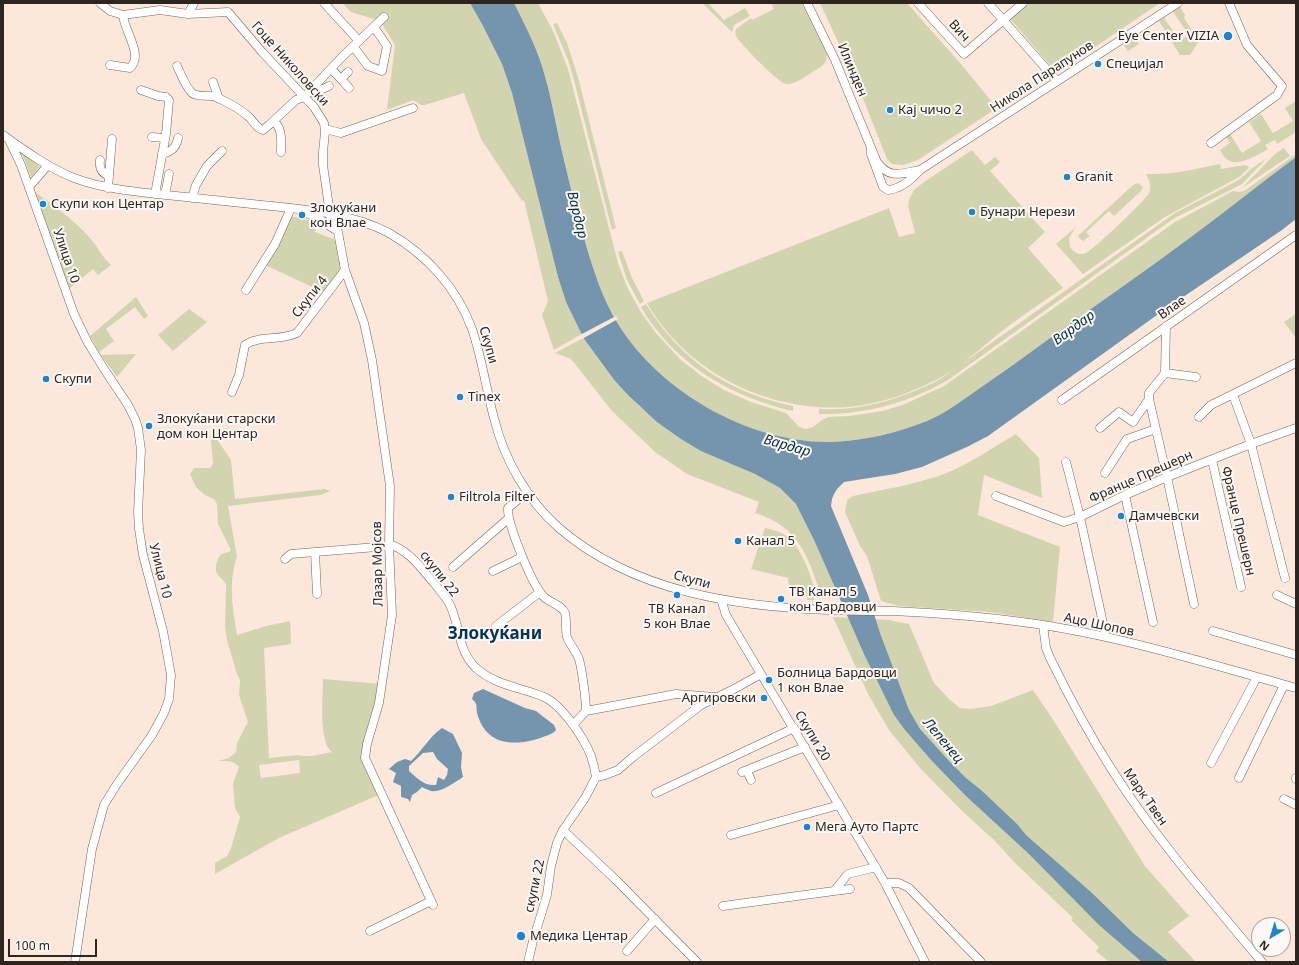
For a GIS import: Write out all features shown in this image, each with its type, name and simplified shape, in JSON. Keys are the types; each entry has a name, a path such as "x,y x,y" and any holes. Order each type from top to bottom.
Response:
{"street":[{"path":"100,3 110,11 123,15 160,10 188,14 222,12 226,3"},
{"path":"188,14 194,3"},
{"path":"324,3 356,44 368,66 382,71 387,46 374,27"},
{"name":"Илинден","path":"807,3 837,66 879,165 889,173 898,174 920,170"},
{"name":"Вич","path":"918,3 964,54 1003,20"},
{"path":"988,3 1057,81"},
{"path":"1003,20 1023,3"},
{"name":"Никола Парапунов","path":"920,170 1178,3"},
{"path":"1211,143 1277,95 1282,86 1256,57 1248,44 1229,3"},
{"name":"Гоце Николовски","path":"222,12 228,12 234,18 262,52 319,114 324,123 325,132 323,159 330,213"},
{"path":"110,65 130,68 135,60 135,52 125,26 123,15"},
{"path":"177,66 192,92 196,95 210,95 219,99 246,114 260,129 265,129 296,100 304,97 314,90 331,69 384,17"},
{"path":"331,69 349,88"},
{"path":"341,79 348,72"},
{"path":"213,82 219,99"},
{"path":"314,90 329,86"},
{"path":"141,90 166,97 168,98 169,102 165,138 155,194"},
{"path":"314,90 316,106 319,114"},
{"path":"289,106 297,104 303,105 319,114"},
{"path":"325,132 329,130 342,133 413,108"},
{"path":"274,121 280,129 281,152"},
{"name":"Скупи","path":"6,137 48,165 75,179 108,188 330,213 373,226 409,246 433,267 454,293 469,322 476,343 494,420 501,440 510,460 528,492 536,504 556,525 605,560 657,582 688,592 721,599 772,606 833,610 893,611"},
{"name":"Улица 10","path":"6,137 21,165 74,314 95,354 128,405 138,428 141,450 138,512 139,529 143,555 163,631 171,675 169,699 164,713 152,735 104,805 92,849 75,962"},
{"path":"152,137 165,138"},
{"path":"162,154 172,150 175,147 178,138"},
{"path":"108,188 112,139"},
{"name":"Илинден","path":"871,149 871,154 877,172 883,187 886,190 896,188 915,176 920,170"},
{"path":"192,198 196,185 207,166 222,151"},
{"path":"100,160 100,170 109,176"},
{"path":"29,187 48,165"},
{"path":"165,195 169,174"},
{"path":"246,290 275,244 293,208 321,220 338,232 341,216"},
{"name":"Лазар Мојсов","path":"330,213 331,221 338,232 345,270 364,323 372,360 390,486 389,545 392,615 379,703 368,738 365,758 432,903 370,931"},
{"name":"Влае","path":"1062,400 1296,235"},
{"name":"Cкупи 4","path":"232,392 239,375 246,344 297,333 345,270"},
{"path":"1166,326 1165,373 1148,393 1194,604"},
{"path":"1199,417 1211,405 1296,363"},
{"path":"1165,373 1196,377"},
{"path":"1233,395 1252,444 1285,578"},
{"path":"1100,428 1119,412 1133,422 1149,399"},
{"name":"Францe Прешерн","path":"996,496 1064,522 1080,518 1125,495 1167,477 1296,428"},
{"path":"1105,473 1127,439 1156,429"},
{"name":"Франце Прешерн","path":"1212,460 1240,588"},
{"path":"1066,462 1106,637"},
{"path":"528,492 508,508 509,518 522,557 540,592 545,598 561,608 565,613 567,636 579,659 586,711"},
{"path":"1125,495 1153,622"},
{"path":"453,567 509,518"},
{"path":"285,559 291,554 389,545"},
{"name":"скупи 22","path":"389,545 399,547 414,559 449,603 463,648 470,661 491,678 507,686 543,696 550,700 561,710 573,725 590,755 596,776 585,798 563,830 557,844 551,866 547,895 528,962"},
{"path":"315,552 317,594"},
{"path":"493,571 522,557"},
{"path":"496,626 540,592"},
{"path":"1277,595 1296,604"},
{"name":"Скупи 20","path":"721,599 726,615 885,883 925,962"},
{"name":"Ацо Шопов","path":"893,611 968,616 1043,625 1106,637 1296,688"},
{"name":"Марк Твен","path":"1043,625 1046,648 1050,658 1074,706 1112,771 1175,858 1262,962"},
{"path":"1213,631 1296,655"},
{"path":"596,776 605,776 618,770 633,756 702,705 716,697 734,690 761,674"},
{"path":"1211,763 1257,677"},
{"path":"1239,778 1284,685"},
{"path":"573,725 586,711 676,694 716,697"},
{"path":"656,793 794,728"},
{"path":"751,780 745,772 805,747"},
{"path":"1284,799 1296,805"},
{"path":"731,835 839,805"},
{"path":"563,830 697,962"},
{"path":"834,891 848,874 876,867"},
{"path":"885,883 899,883 909,888 981,962"},
{"path":"723,906 850,889"},
{"path":"627,951 655,919"}],"green space":[{"path":"342,3 470,3 502,64 512,93 558,277 566,302 582,334 554,350 542,315 548,301 524,200 522,201 481,139 464,93 425,105 421,105 413,100 387,110 395,45 380,21 351,12"},
{"path":"514,3 538,3 554,33 568,69 618,263 627,287 642,314 656,333 681,360 703,377 724,390 751,402 786,413 799,427 806,429 813,427 828,417 849,416 883,411 905,404 944,386 1175,222 1233,191 1244,191 1296,154 1296,157 1155,264 961,402 941,414 927,421 880,436 831,442 800,440 770,434 739,423 710,409 683,392 658,372 636,349 618,324 603,296 586,245 542,66 533,42"},
{"path":"702,3 708,3 724,20 745,8 750,16 734,25 732,32"},
{"path":"771,3 802,3 827,53 825,62 821,66 800,80 789,84 782,82 775,77 760,63 737,38 735,32 736,29 751,18 752,20 774,9"},
{"path":"820,3 907,3 961,64 997,108 918,160 903,165 892,164 887,159 856,81"},
{"path":"1027,3 1160,3 1070,64 1060,68 1055,68 1050,65 1011,20 1011,17"},
{"path":"1180,7 1185,15 1184,18 1199,41 1190,55 1180,55 1159,21 1164,18 1180,41 1189,35 1173,12"},
{"path":"557,23 567,43 578,77 616,228 612,230 574,80 568,60 553,24"},
{"path":"1135,37 1139,44 1128,51 1123,44"},
{"path":"1296,101 1296,132 1277,144 1275,140 1265,145 1268,149 1248,159 1232,162 1224,157 1220,150 1230,143 1226,137 1230,134 1242,153 1261,141 1249,122 1261,114 1273,133 1293,121 1285,108"},
{"path":"1284,148 1290,156 1242,188 1275,154"},
{"path":"972,150 985,165 995,157 1000,162 990,171 1045,232 1028,248 1063,288 1013,323 956,368 928,384 884,401 849,407 819,407 789,403 760,395 733,384 707,368 684,350 664,328 647,303 889,208 899,237 915,233 908,206 914,190"},
{"path":"21,151 39,164 39,167 31,177"},
{"path":"1267,158 1242,184 1173,219 948,380 917,395 886,406 853,412 819,414 819,409 866,406 896,398 939,380 1175,213 1239,180 1251,169"},
{"path":"1220,164 1221,169 1245,165 1249,168 1239,177 1165,217 1083,274 1056,244 1075,228 1069,238 1070,247 1075,252 1079,254 1086,253 1098,244 1139,205 1149,193 1150,185 1146,174 1174,173"},
{"path":"1138,183 1143,187 1141,191 1114,216 1109,211 1086,232 1090,236 1083,241 1080,239 1078,236 1080,234 1133,185"},
{"path":"35,192 77,225 90,238 111,265 98,275 93,269 69,289"},
{"path":"286,215 317,222 315,232 334,239 337,244 340,269 339,273 325,293 263,264"},
{"path":"622,251 632,278 644,301 640,304 627,280 618,252"},
{"path":"136,297 148,316 144,319 135,307 106,329 114,341 99,352 90,336"},
{"path":"646,304 659,324 674,342 708,371 727,383 748,392 793,406 793,411 748,397 726,387 706,375 687,361 654,327 641,307"},
{"path":"189,309 207,322 173,351 158,335"},
{"path":"1296,314 1296,338 1284,322"},
{"path":"583,338 615,381 639,406 739,467 780,488 796,504 814,540 839,598 822,598 812,569 800,545 782,526 755,513 759,502 687,474 655,452 612,411 571,359 555,353"},
{"path":"136,354 117,377 101,355"},
{"path":"1016,434 1039,458 1042,498 984,475 978,515 1060,547 1053,622 989,612 899,606 881,601 867,556 860,546 845,512 847,500 853,496 914,483 949,472 975,459"},
{"path":"215,436 231,460 235,499 324,489 331,491 320,495 228,506 237,557 234,566 232,596 237,635 266,626 290,621 291,644 264,648 269,758 298,755 310,756 332,752 328,746 323,729 323,679 382,684 365,751 381,794 279,838 215,874 215,863 227,856 231,848 240,817 235,808 233,784 239,767 232,762 218,761 229,758 236,752 237,743 248,722 239,695 240,680 227,640 225,627 226,585 216,570 217,562 221,554 231,550 218,524 217,504 214,499 205,495 196,487 190,474 194,468 210,468 213,464 211,440","holes":["299,760 300,773 261,778 259,765"]},
{"path":"765,528 786,535 797,547 811,578 814,600 807,600 807,597 789,586 788,578 751,569"},
{"path":"833,617 889,620 909,624 934,683 960,708 970,709 991,706 1033,690 1145,866 1189,916 1168,932 1196,962 1109,962 1096,951 1099,947 1071,920 1073,918 1015,863 995,841 962,811 920,768 889,730 868,694"}],"water":[{"name":"Вардар","path":"470,3 514,3 542,66 583,234 603,296 618,324 636,349 658,372 683,392 710,409 739,423 770,434 800,440 831,442 880,436 927,421 941,414 961,402 1155,264 1296,157 1296,219 1282,230 1164,310 988,436 922,467 895,474 844,482 837,489 832,499 831,506 868,595 880,633 909,710 920,729 966,778 1017,824 1026,835 1092,893 1133,933 1169,962 1142,962 1099,925 1029,854 966,796 932,761 905,730 894,715 864,654 814,540 796,504 780,488 755,474 701,451 657,422 615,381 584,339 566,302 558,277 512,93 502,64"},
{"path":"483,689 525,708 536,711 554,725 556,730 549,735 527,741 511,742 495,738 482,726 477,715 476,704 472,699 474,693"},
{"path":"442,728 453,734 462,753 461,767 463,777 448,787 435,791 422,787 412,795 410,802 408,799 401,797 401,786 393,782 396,773 389,769 397,762 405,759 411,761","holes":["433,752 437,759 448,769 444,780 438,777 436,785 425,783 409,771 409,766 423,753"]}],"pier":[{"path":"616,316 618,319 582,339 580,335"}],"place":[{"name":"Eye Center VIZIA","path":"1228,36"},
{"name":"Специјал","path":"1098,64"},
{"name":"Кај чичо 2","path":"890,110"},
{"name":"Granit","path":"1067,177"},
{"name":"Скупи кон Центар","path":"43,204"},
{"name":"Бунари Нерези","path":"972,212"},
{"name":"Злокуќани кон Влае","path":"302,215"},
{"name":"Скупи","path":"46,379"},
{"name":"Tinex","path":"460,397"},
{"name":"Злокуќани старски дом кон Центар","path":"149,426"},
{"name":"Filtrola Filter","path":"451,497"},
{"name":"Дамчевски","path":"1121,516"},
{"name":"Канал 5","path":"738,541"},
{"name":"ТВ Канал 5 кон Влае","path":"677,595"},
{"name":"ТВ Канал 5 кон Бардовци","path":"781,599"},
{"name":"Болница Бардовци 1 кон Влае","path":"769,680"},
{"name":"Аргировски","path":"764,698"},
{"name":"Мега Ауто Партс","path":"807,827"},
{"name":"Медика Центар","path":"521,936"}],"district":[{"name":"Злокуќани","path":"495,634"}],"water label":[{"name":"Лепенец","path":"943,741"}]}
